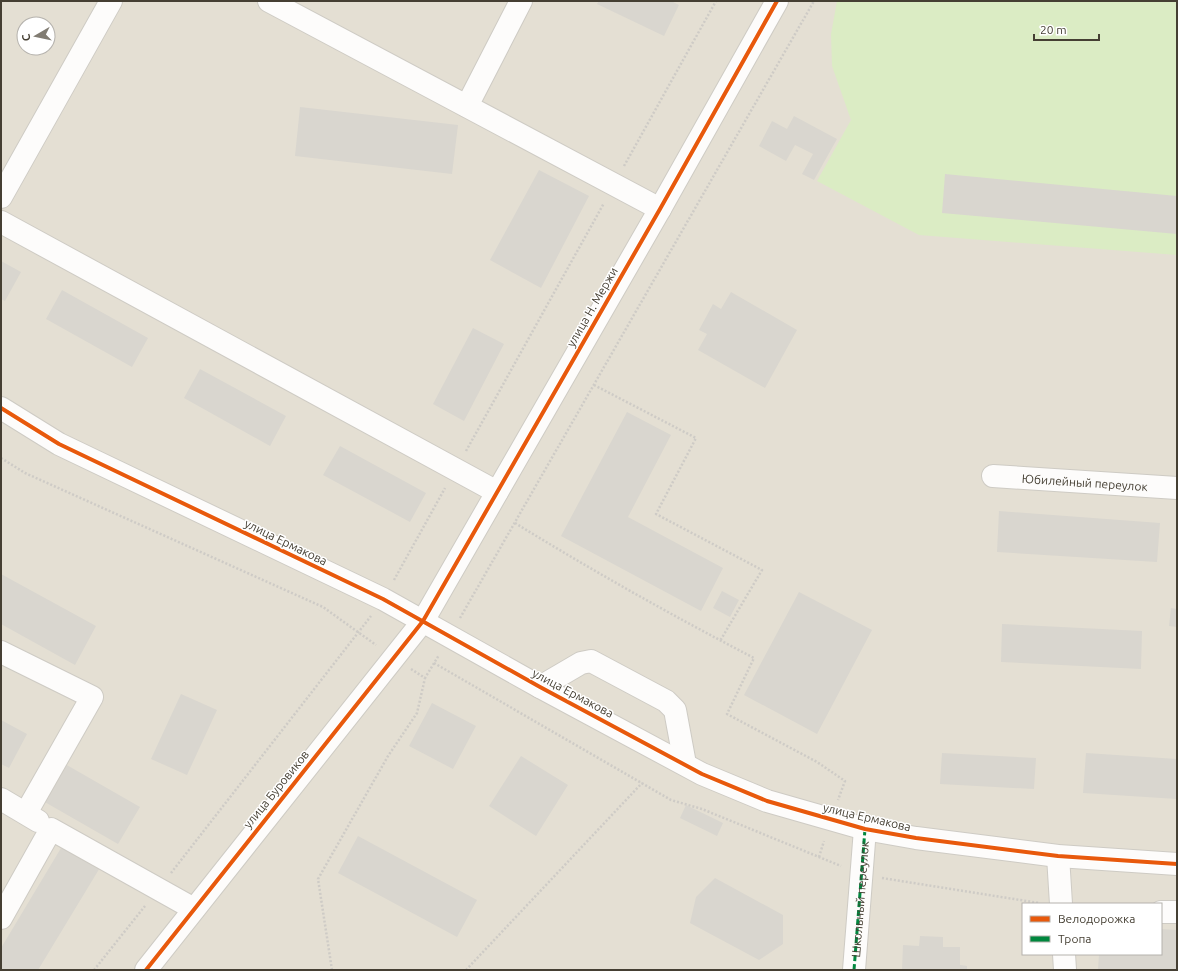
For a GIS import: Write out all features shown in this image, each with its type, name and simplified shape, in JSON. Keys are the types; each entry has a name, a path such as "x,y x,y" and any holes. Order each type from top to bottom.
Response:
{"street":[{"path":"1,197 111,1"},
{"path":"269,1 660,209"},
{"path":"467,106 521,1"},
{"name":"улица Н. Мержи","path":"423,621 660,209 777,1"},
{"path":"1,222 497,492"},
{"name":"улица Ермакова","path":"1,408 59,444 383,599 540,687 685,764 710,777 767,801 865,829 967,846 1058,856 1177,864"},
{"name":"Юбилейный переулок","path":"993,476 1177,488"},
{"name":"улица Буровиков","path":"146,970 423,621"},
{"path":"1,652 92,697 26,813"},
{"path":"540,687 581,663 592,661 666,701 674,710 685,764"},
{"path":"1,799 51,829 194,909"},
{"path":"1,918 51,829"},
{"name":"Школьный переулок","path":"854,970 865,829"},
{"path":"1058,856 1061,903"},
{"path":"1162,912 1177,912"},
{"path":"1064,955 1065,970"}],"path":[{"path":"94,970 383,599 716,1"},
{"path":"332,970 318,879 388,756 417,713 425,678 814,1"},
{"path":"594,385 696,438 656,514 762,570 720,641"},
{"path":"1,458 25,473 323,607 394,658 425,678"},
{"path":"515,523 589,568 720,641 754,658 728,714 817,762"},
{"path":"466,970 642,783"}],"shaded area":[{"path":"1,1 1177,1 1177,970 1,970"}],"green space":[{"path":"837,1 1177,1 1177,255 919,235 817,181 851,120 832,66 831,34"}],"building":[{"path":"599,1 671,1 679,5 664,36 597,4"},
{"path":"300,107 458,125 452,174 295,156"},
{"path":"794,116 837,139 814,180 802,174 813,154 795,145 786,161 759,146 772,121 787,129"},
{"path":"539,170 589,196 541,288 490,260"},
{"path":"945,174 1177,196 1177,234 942,213"},
{"path":"1,261 21,272 5,301 1,299"},
{"path":"62,290 148,338 132,367 46,319"},
{"path":"731,292 797,330 765,388 698,350 707,334 699,330 713,304 721,309"},
{"path":"473,328 504,344 464,421 433,404"},
{"path":"200,369 286,416 270,446 184,398"},
{"path":"627,412 671,435 628,517 723,568 701,611 561,536"},
{"path":"340,446 426,493 410,522 323,475"},
{"path":"999,511 1160,523 1157,562 997,552"},
{"path":"1,574 96,626 75,665 1,624"},
{"path":"722,591 739,600 730,617 713,608"},
{"path":"799,592 872,630 817,734 744,695"},
{"path":"1171,608 1177,609 1177,627 1169,626"},
{"path":"1002,624 1142,631 1141,669 1001,662"},
{"path":"181,694 217,710 187,775 151,759"},
{"path":"432,703 476,726 453,769 409,746"},
{"path":"1,720 27,734 9,768 1,764"},
{"path":"942,753 1036,758 1034,789 940,784"},
{"path":"1086,753 1177,759 1177,799 1083,793"},
{"path":"521,756 568,785 536,836 489,806"},
{"path":"65,764 140,807 118,844 43,801"},
{"path":"686,805 723,823 717,836 680,818"},
{"path":"358,836 477,900 457,937 338,873"},
{"path":"64,843 101,866 38,970 1,970 1,948"},
{"path":"715,878 783,915 783,944 759,960 690,923 696,897"},
{"path":"1162,929 1177,930 1177,970 1098,970 1099,955 1162,955"},
{"path":"920,936 943,937 943,947 960,947 960,965 967,966 967,970 902,970 903,945 919,946"}],"marked path":[{"path":"854,970 865,829"}],"cycle path":[{"path":"146,970 423,621 660,209 777,1"},
{"path":"1,408 59,444 383,599 540,687 702,774 767,801 865,829 916,838 1058,856 1177,864"}]}
